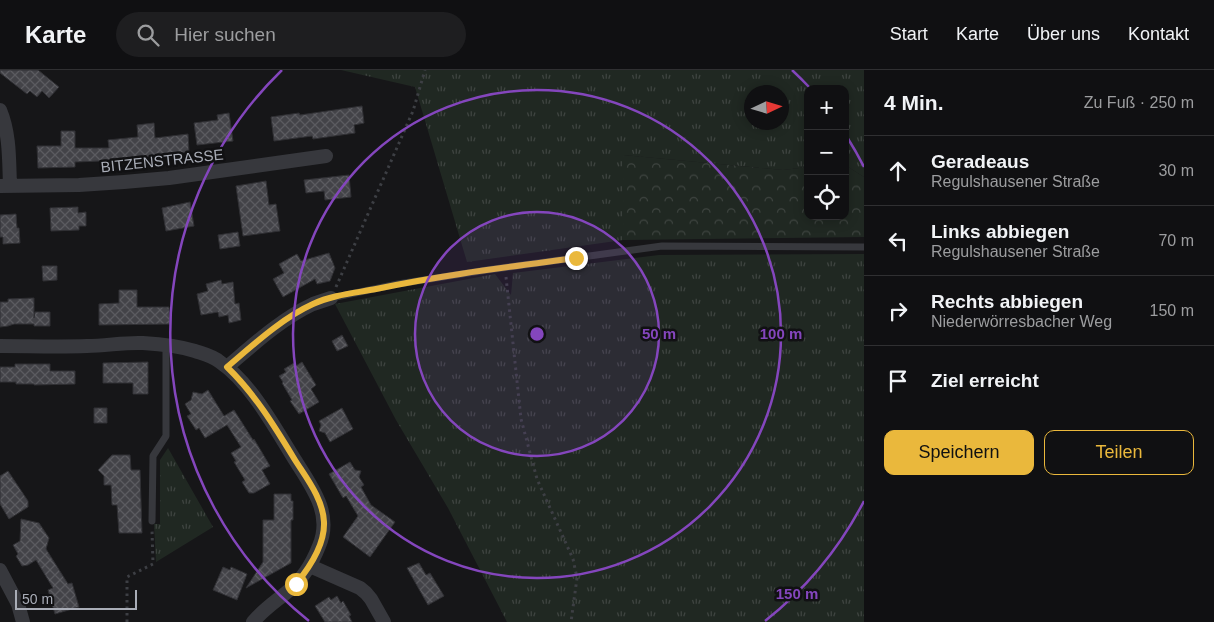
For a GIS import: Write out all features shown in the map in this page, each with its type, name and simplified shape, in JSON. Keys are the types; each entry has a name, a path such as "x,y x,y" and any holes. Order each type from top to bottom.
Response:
{"street":[{"path":"0,110 5,122 9,144 5,186"},
{"name":"BITZENSTRASSE","path":"5,186 79,185 178,177 326,156"},
{"path":"227,367 262,338 297,313 331,298"},
{"path":"0,346 87,346 142,343 166,345 184,348 218,360 242,382 257,401 316,494 323,512 324,529 319,546 304,575 253,622"},
{"path":"310,566 366,592 384,622"},
{"path":"0,570 18,604 23,622"}],"lane":[{"path":"331,298 398,284 662,246 864,247"},
{"path":"152,522 153,456 166,436 166,345"}],"path":[{"path":"331,298 413,111 425,70"},
{"path":"506,268 521,419 537,479 573,559 577,578 571,622"},
{"path":"127,622 127,577 153,564 152,522"}],"green space":[{"path":"341,70 864,70 864,177 849,168 849,85 804,85 804,167 783,170 623,155 623,240 467,262 415,87"},
{"path":"623,155 783,170 804,167 804,220 849,220 849,168 864,177 864,237 623,240"},
{"path":"864,254 864,622 507,622 448,508 396,420 335,304 495,274 511,295 513,273 659,255"},
{"path":"168,448 213,527 156,562 154,524 160,524 160,460"}],"building":[{"path":"0,70 38,70 59,87 49,98 42,91 37,97 30,91 27,94 0,73"},
{"path":"362,106 364,123 354,125 355,133 313,139 312,136 274,141 271,117"},
{"path":"229,113 233,141 197,145 194,123 218,120 217,115"},
{"path":"154,123 155,138 188,134 189,152 156,155 156,157 126,160 126,162 106,165 100,161 75,162 75,167 38,168 37,146 61,146 61,131 75,131 75,148 109,148 108,140 138,137 137,125"},
{"path":"349,175 351,197 325,200 324,191 306,193 304,180"},
{"path":"266,181 269,205 276,204 280,231 243,236 236,186"},
{"path":"190,202 194,226 166,231 162,208"},
{"path":"78,207 78,213 86,212 86,226 79,226 79,230 51,231 50,208"},
{"path":"16,214 20,243 3,244 3,237 0,237 0,215"},
{"path":"238,232 240,246 220,249 218,235"},
{"path":"329,253 335,268 330,281 317,284 315,279 283,297 273,279 284,273 279,264 297,254 301,261"},
{"path":"42,266 57,266 57,280 43,281"},
{"path":"221,280 222,284 233,282 235,304 239,303 241,320 229,323 228,315 219,317 218,312 201,315 197,294 208,291 206,284"},
{"path":"119,290 137,290 137,307 169,307 170,324 99,325 99,304 119,303"},
{"path":"34,298 34,318 35,312 50,312 50,326 14,324 0,327 0,302 8,302 8,299"},
{"path":"342,335 348,346 337,351 332,341"},
{"path":"148,362 148,394 133,394 133,383 103,383 103,363"},
{"path":"302,362 316,385 311,389 319,402 299,414 290,401 292,400 279,376 286,372 284,369 294,363 296,366"},
{"path":"15,364 50,364 50,371 75,371 75,384 34,385 0,382 0,367 15,367"},
{"path":"208,390 224,416 234,410 270,466 262,470 270,484 254,493 249,493 242,482 245,480 234,462 236,461 231,453 241,447 227,425 205,438 199,428 196,430 187,416 191,414 185,404 191,400 193,392 202,394"},
{"path":"94,408 107,408 107,423 94,423"},
{"path":"342,408 353,429 330,442 325,433 319,431 321,425 319,421"},
{"path":"112,455 130,455 131,470 140,470 142,533 119,533 117,505 112,505 111,485 104,485 104,476 98,470"},
{"path":"350,462 355,470 361,471 359,477 364,485 361,487 371,505 395,522 370,557 343,537 358,516 346,496 343,498 329,474"},
{"path":"8,471 28,501 28,507 9,519 0,504 0,476"},
{"path":"274,494 291,494 291,501 293,501 291,563 246,588 263,562 263,520 274,520"},
{"path":"21,519 39,523 49,538 46,549 68,584 72,583 79,607 55,614 48,590 53,588 36,560 22,566 16,556 18,554 13,545 20,541"},
{"path":"419,563 426,575 430,573 444,596 428,605 407,568"},
{"path":"223,567 230,570 231,567 247,574 237,600 213,590"},
{"path":"337,596 341,603 343,601 351,615 349,616 352,622 325,622 315,606 329,597 331,600"}],"route":[{"path":"296,584 310,566 322,538 324,521 320,502 257,401 227,367 262,338 297,313 331,298 398,284 576,258"}]}
